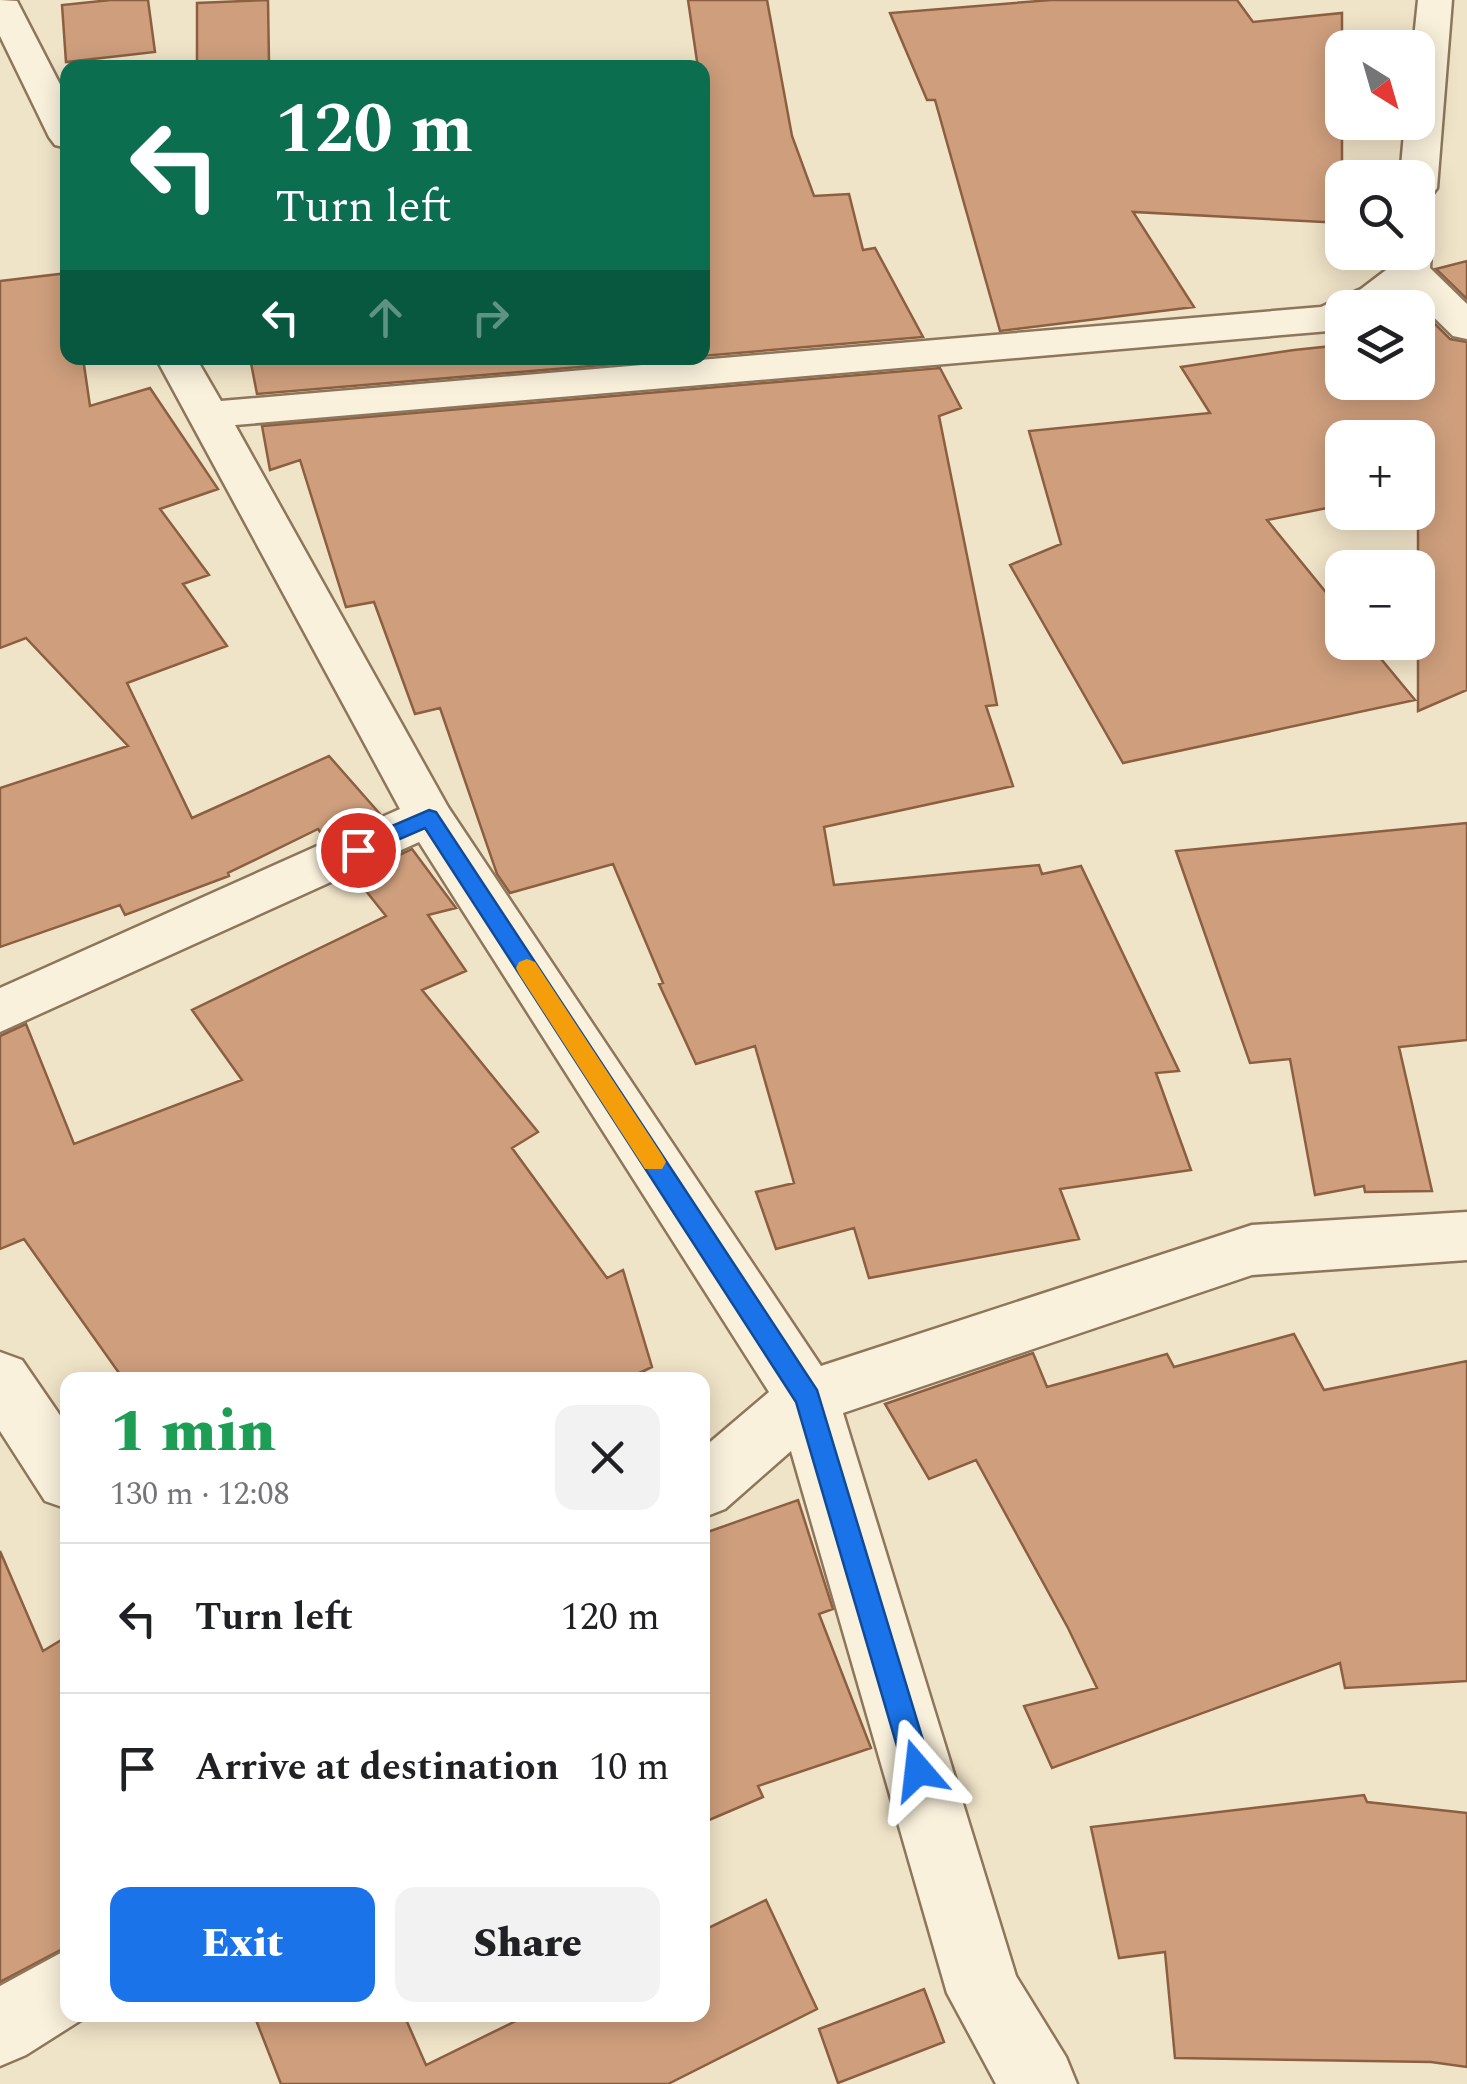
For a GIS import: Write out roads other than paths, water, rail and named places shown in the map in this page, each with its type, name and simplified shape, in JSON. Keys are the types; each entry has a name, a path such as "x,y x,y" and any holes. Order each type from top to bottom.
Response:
{"street":[{"path":"1421,160 1435,0"},
{"path":"0,1 60,122"},
{"path":"1383,290 1402,270"},
{"path":"1417,270 1467,327"},
{"path":"205,416 1325,319"},
{"path":"180,365 429,817 808,1398 984,1992 1039,2084"},
{"path":"0,1010 429,817"},
{"path":"710,1482 808,1398 1252,1250 1467,1236"},
{"path":"0,1379 60,1469"},
{"path":"0,2029 60,1991"}]}
